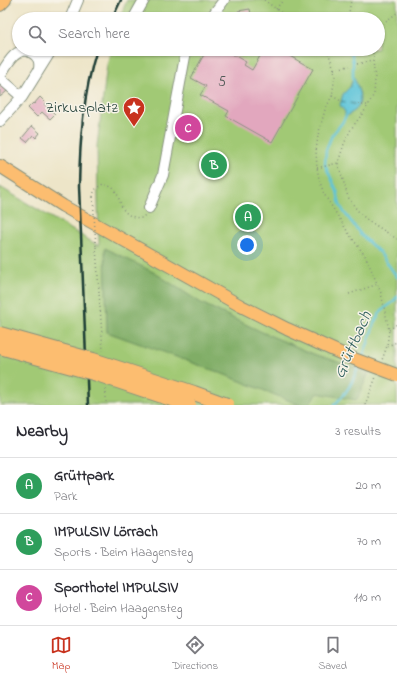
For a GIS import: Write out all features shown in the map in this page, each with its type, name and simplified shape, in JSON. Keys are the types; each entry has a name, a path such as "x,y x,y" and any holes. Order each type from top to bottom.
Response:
{"highway":[{"path":"0,334 93,360 227,405"},
{"path":"0,347 97,374 189,405"}],"main road":[{"path":"0,5 5,0"},
{"path":"0,166 70,210 241,306 349,357 397,375"}],"street":[{"path":"73,12 78,0"},
{"path":"137,12 144,0"},
{"path":"215,12 224,0"},
{"path":"13,56 0,77 22,97"},
{"path":"36,56 40,61 39,69"},
{"path":"0,121 22,97 47,56"},
{"path":"150,208 164,175 184,56"}],"path":[{"path":"264,0 280,12"},
{"path":"276,9 283,0"},
{"path":"349,12 351,0"},
{"path":"385,22 397,13"},
{"path":"329,56 335,76 332,96 325,110 318,135 316,151 319,179 324,194 349,234 366,257 378,284 389,330 387,346 397,342"},
{"path":"373,56 375,79 374,94 351,129 338,163 348,197 357,210 366,219 397,239"},
{"path":"357,64 373,61"},
{"path":"334,69 350,66"},
{"path":"332,96 341,101"},
{"path":"358,105 368,105"},
{"path":"317,168 338,163"},
{"path":"103,353 93,192 96,188 103,184 111,186 118,197 122,209 128,215 135,217 142,218 150,208"},
{"path":"349,294 378,284"},
{"path":"389,330 397,324"},
{"path":"105,383 106,405"}],"green space":[{"path":"127,0 397,0 397,405 0,405 0,187 99,246 97,146 109,56 385,56 385,12 122,12","holes":["353,78 360,94 355,110 346,117 343,94 350,87"]},
{"path":"105,248 155,273 201,303 264,333 316,355 369,372 357,400 317,393 308,405 300,405 218,372 107,332"}],"water":[{"path":"354,77 360,100 356,110 345,117 345,112 340,105 343,94 350,87"}],"building":[{"path":"250,9 251,12 238,12"},
{"path":"203,56 235,56 246,62 244,65 252,70 260,56 290,56 313,69 272,142 226,116 229,111 200,95 206,86 191,78"},
{"path":"0,84 7,91 0,97"},
{"path":"40,97 46,103 44,104 55,114 50,119 42,112 37,117 28,108"},
{"path":"32,126 40,133 36,138 33,135 27,142 22,138"}],"waterway":[{"name":"Grüttbach","path":"352,56 353,80"},
{"name":"Grüttbach","path":"347,114 332,135 326,150 325,165 337,191 340,205 344,212 361,235 380,253 397,277"},
{"name":"Grüttbach","path":"362,359 375,321 382,310 392,303 397,297"},
{"name":"Grüttbach","path":"334,405 349,387 359,365"}],"ferry route":[{"path":"341,101 358,105"}],"railway":[{"path":"115,12 121,0"},
{"path":"88,405 79,186 80,152 85,100 95,56"}],"place":[{"name":"Zirkusplatz","path":"134,128"},
{"name":"Sporthotel IMPULSIV","path":"188,128"},
{"name":"IMPULSIV Lörrach","path":"214,165"},
{"name":"Grüttpark","path":"248,217"}]}
